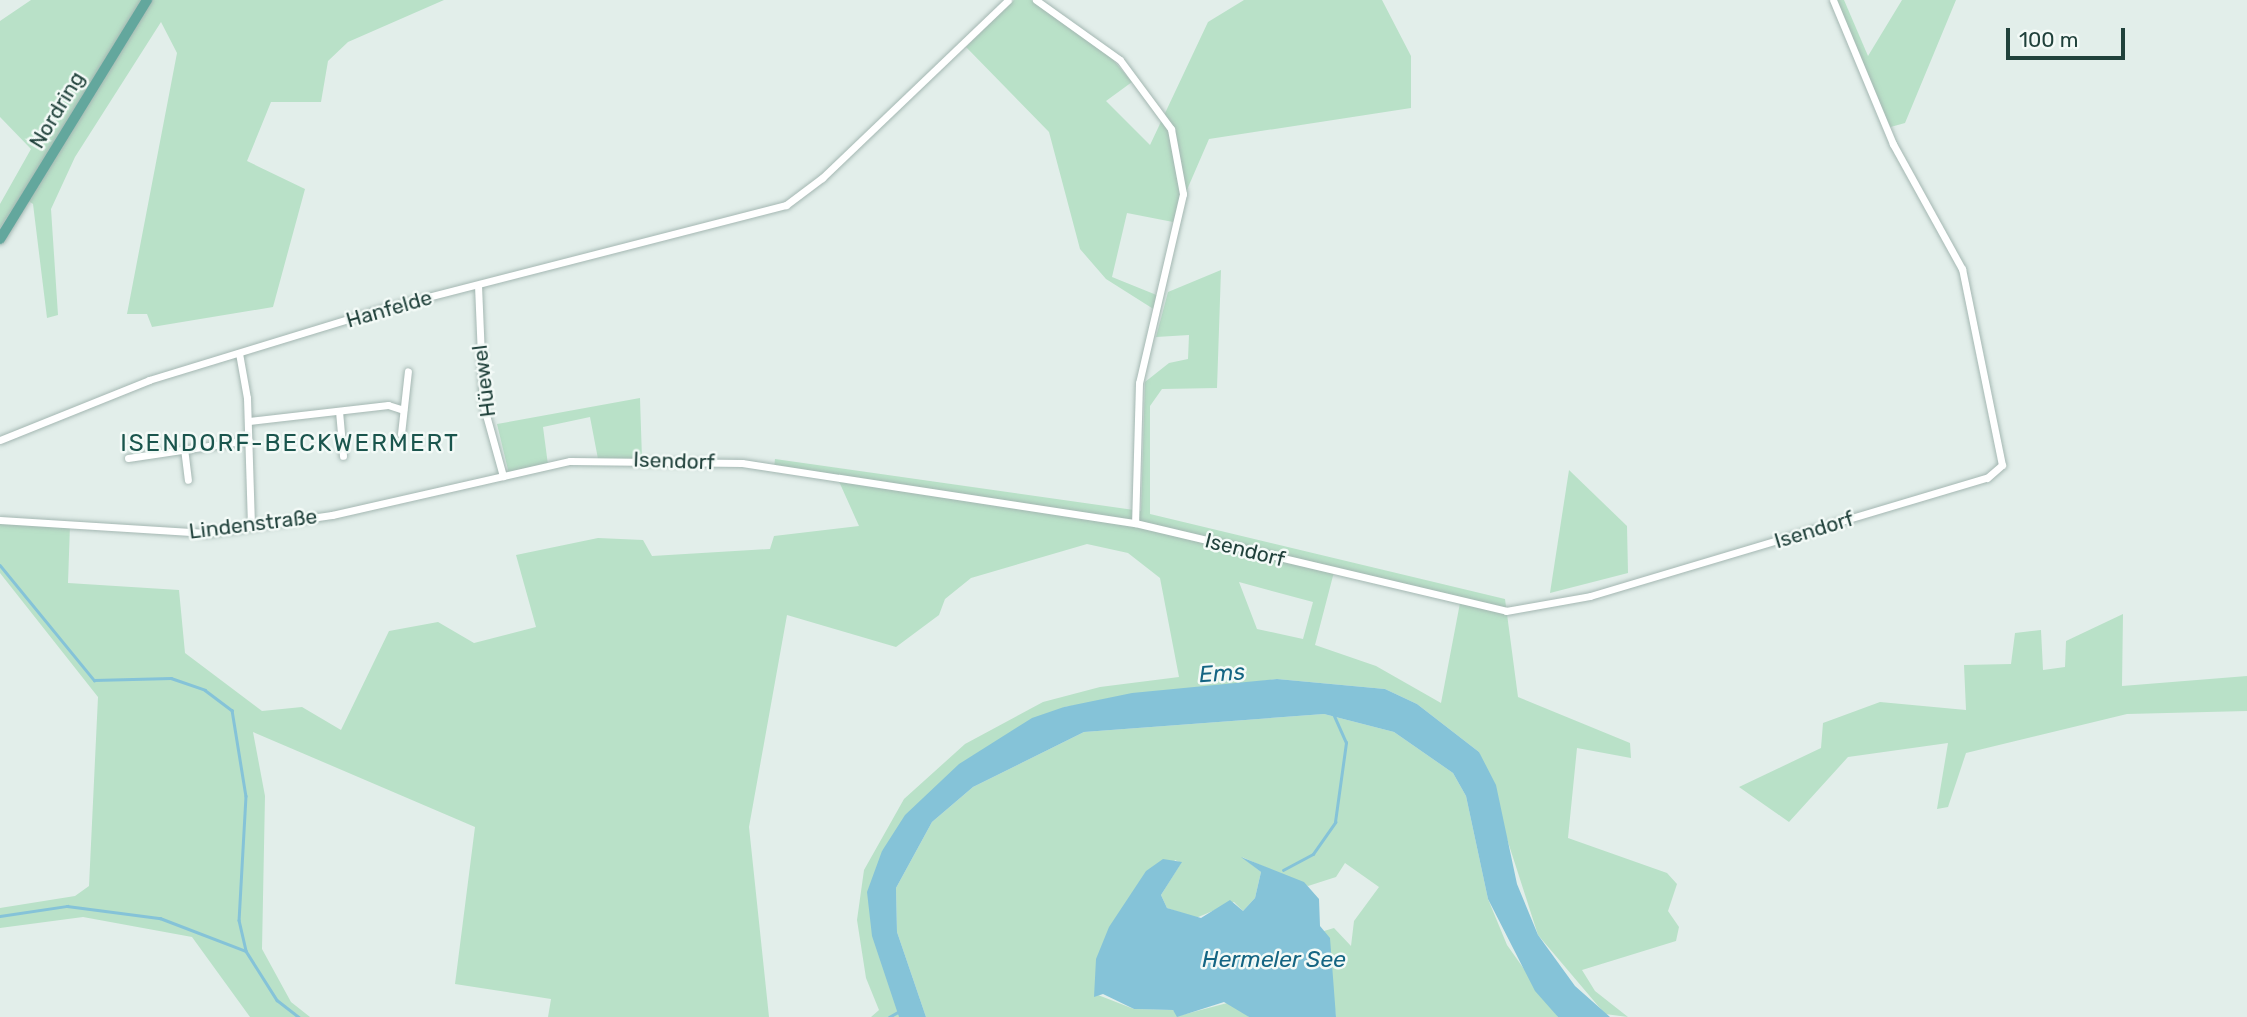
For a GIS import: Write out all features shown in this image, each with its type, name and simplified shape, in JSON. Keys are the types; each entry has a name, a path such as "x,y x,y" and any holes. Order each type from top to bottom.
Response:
{"main road":[{"name":"Nordring","path":"0,239 147,0"}],"street":[{"name":"Hanfelde","path":"0,440 149,380 239,353 478,285 786,205 822,178 1008,0"},
{"path":"1036,0 1120,60 1171,129 1183,194 1139,383 1135,523"},
{"name":"Isendorf","path":"503,476 582,459 742,463 1135,523 1460,602 1525,611 1995,474 2001,449 1962,269 1893,145 1833,0"},
{"name":"Hüewel","path":"478,285 483,404 503,476"},
{"path":"239,353 249,421 251,527"},
{"path":"401,434 408,371"},
{"path":"249,421 388,405 403,410"},
{"path":"339,411 343,456"},
{"path":"128,458 249,439"},
{"path":"184,448 188,480"},
{"name":"Lindenstraße","path":"0,520 181,533 251,527 503,476"}],"green space":[{"path":"31,0 444,0 348,42 328,61 321,102 271,102 247,161 305,189 273,307 152,327 147,314 127,314 177,53 161,22 75,157 51,209 58,315 47,318 33,204 21,196 0,228 0,204 31,149 0,117 0,21"},
{"path":"1014,0 1031,0 1109,55 1132,82 1106,101 1150,145 1208,22 1244,0 1382,0 1411,56 1411,108 1209,139 1173,222 1127,213 1112,277 1159,296 1155,310 1106,279 1080,249 1049,132 966,47"},
{"path":"1835,0 1844,0 1868,56 1902,0 1956,0 1905,123 1887,128"},
{"path":"1221,270 1217,388 1162,389 1150,406 1150,514 1505,599 1518,697 1630,743 1631,758 1577,748 1568,838 1667,873 1677,884 1668,911 1679,927 1676,941 1582,970 1595,991 1628,1017 1605,1014 1538,935 1479,752 1417,704 1385,689 1277,679 1064,707 882,851 899,1017 871,1017 879,1010 866,978 857,920 864,870 904,799 965,744 1043,702 1100,687 1179,677 1160,578 1128,553 1087,544 971,578 945,599 939,615 896,647 787,615 749,827 769,1017 548,1017 551,999 455,984 475,827 253,732 265,796 262,949 291,1002 310,1017 250,1017 192,937 83,917 0,928 0,908 75,896 89,886 98,697 0,573 0,520 70,525 68,583 179,590 185,653 262,711 302,707 341,730 389,631 438,622 474,643 536,627 516,555 598,538 643,540 652,556 770,549 774,536 859,526 837,477 774,468 775,459 1141,511 1145,382 1169,363 1188,359 1189,335 1156,337 1168,292","holes":["1334,572 1460,603 1441,703 1376,666 1315,645","1239,582 1313,602 1303,639 1257,629"]},
{"path":"640,398 642,459 598,459 590,417 543,427 548,465 509,474 497,424"},
{"path":"1569,470 1627,526 1628,573 1550,593"},
{"path":"2123,614 2122,686 2247,676 2247,711 2127,714 1966,753 1948,807 1937,809 1948,743 1848,757 1789,822 1739,787 1821,748 1823,723 1880,702 1966,710 1964,665 2011,664 2015,633 2041,630 2043,670 2065,667 2066,641"},
{"path":"1324,714 1394,732 1453,773 1466,796 1488,899 1507,945 1558,1017 1336,1017 1324,931 1334,928 1351,946 1354,921 1379,887 1345,863 1336,877 1308,886 1242,857 1261,872 1255,898 1243,911 1234,902 1196,918 1167,908 1161,895 1181,863 1175,860 1098,995 1134,1009 1173,1010 1178,1016 1231,1002 1249,1017 926,1017 897,932 896,888 932,822 973,787 1084,732"}],"water":[{"path":"1277,679 1385,689 1417,704 1479,752 1496,785 1517,884 1538,935 1575,986 1610,1017 1558,1017 1535,991 1488,899 1466,796 1453,773 1394,732 1324,714 1084,732 973,787 932,822 896,888 897,932 926,1017 899,1017 872,936 867,892 882,851 905,815 959,764 1032,718 1064,707 1132,693"},
{"name":"Hermeler See","path":"1241,857 1304,882 1319,899 1320,926 1330,938 1336,1017 1249,1017 1224,1002 1177,1017 1173,1010 1134,1009 1103,994 1094,997 1096,959 1109,927 1146,871 1163,859 1182,862 1161,895 1167,908 1201,918 1230,900 1243,911 1255,898 1261,872"}],"waterway":[{"path":"0,565 94,680 171,678 205,690 232,710 246,796 239,920 246,951"},
{"path":"1283,870 1313,854 1335,822 1346,743 1332,712"},
{"path":"0,916 67,906 160,918 246,951 277,1000 299,1017"},
{"path":"889,1017 898,1012"}],"district":[{"name":"ISENDORF-BECKWERMERT","path":"290,444"}],"water label":[{"name":"Ems","path":"1222,673"}]}
